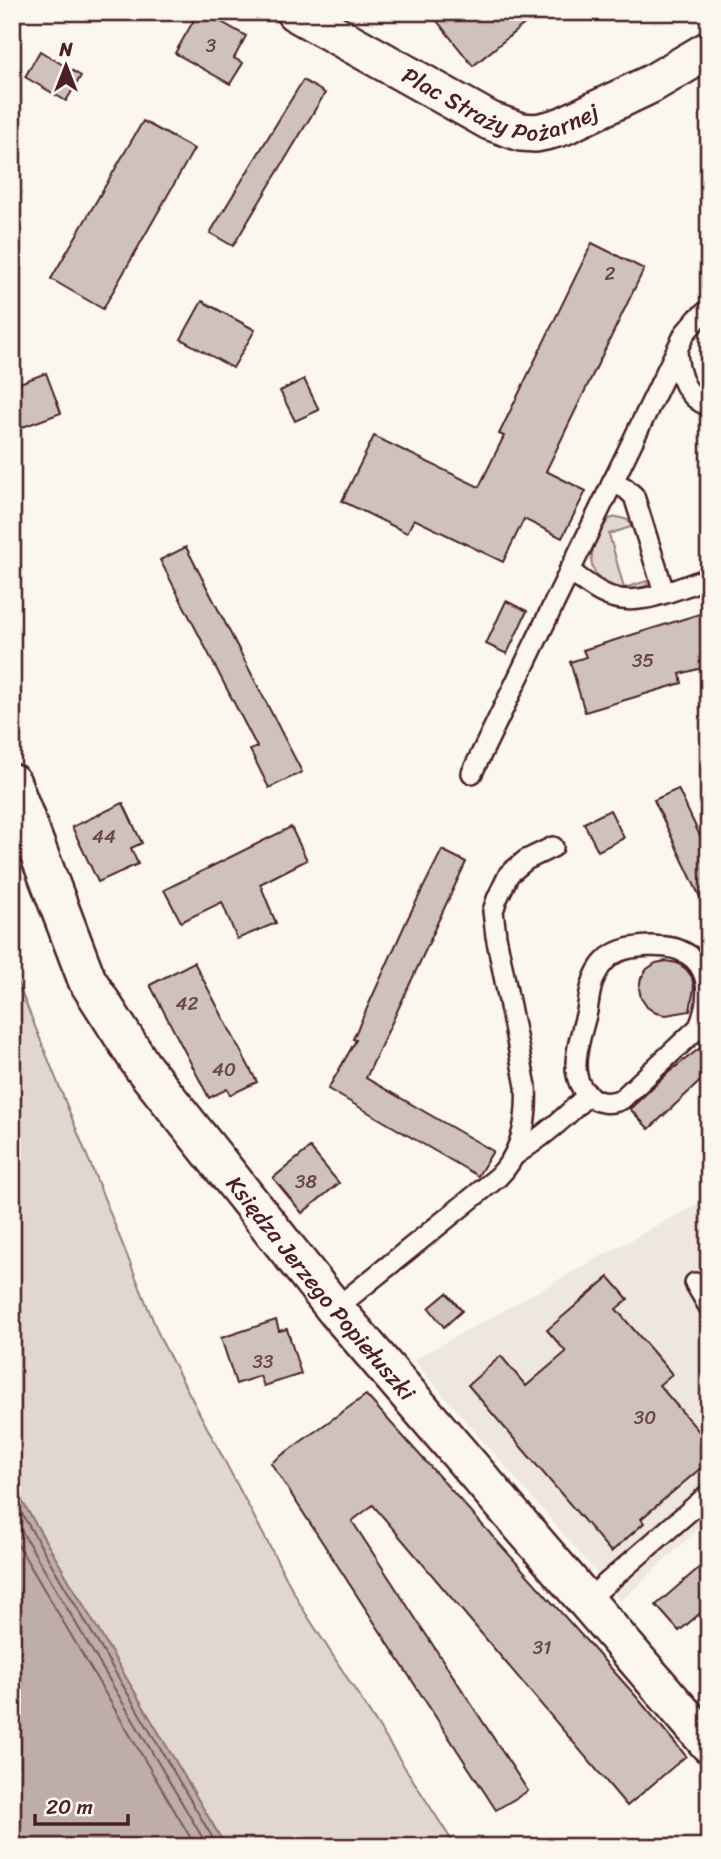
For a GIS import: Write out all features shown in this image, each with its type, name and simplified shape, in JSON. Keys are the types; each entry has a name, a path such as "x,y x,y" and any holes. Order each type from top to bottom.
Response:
{"street":[{"name":"Plac Straży Pożarnej","path":"295,12 490,121 521,132 536,133 563,126 650,84 703,65"},
{"name":"Księdza Jerzego Popiełuszki","path":"12,783 87,980 142,1066 335,1309 709,1744"}],"lane":[{"path":"472,773 690,326 709,310"},
{"path":"677,352 680,371 689,393 698,402 709,407"},
{"path":"612,482 634,496 664,592"},
{"path":"569,570 603,594 634,601 709,578"},
{"path":"335,1309 498,1177 515,1155 524,1126 526,1086 493,911 509,874 526,860 553,847"},
{"path":"650,946 672,948 699,963 706,981 706,1006 699,1027 622,1099 605,1104 587,1094 580,1083 575,1065 592,985 600,968 612,955 631,948 650,946"},
{"path":"515,1155 560,1122 587,1094"},
{"path":"695,1283 709,1307"},
{"path":"586,1601 709,1494"}],"shaded area":[{"path":"617,517 628,520 631,527 609,534 624,588 647,581 648,585 626,591 612,588 600,580 593,568 592,554 597,538 609,519"},
{"path":"12,969 161,1340 301,1606 456,1847 226,1847 12,1484"},
{"path":"709,1197 709,1538 699,1528 621,1601 413,1360"}],"water":[{"path":"12,1484 226,1847 12,1847"}],"building":[{"path":"430,12 539,12 473,66"},
{"path":"198,13 207,18 209,15 246,36 234,58 243,63 230,84 175,53"},
{"path":"40,51 81,76 66,101 25,77"},
{"path":"303,80 325,93 233,246 210,233"},
{"path":"143,121 194,149 103,309 51,279"},
{"path":"592,243 644,269 546,471 586,491 562,538 524,519 503,562 414,519 407,533 342,501 374,436 479,487 504,436 499,434"},
{"path":"202,301 255,330 233,368 181,339"},
{"path":"46,373 61,413 12,431 12,386"},
{"path":"304,379 319,410 295,421 280,391"},
{"path":"186,547 302,772 269,788 250,750 257,747 160,560"},
{"path":"506,601 527,611 507,654 486,644"},
{"path":"709,611 709,666 680,674 682,683 585,712 570,662 586,657 583,650"},
{"path":"678,789 709,855 709,916 654,800"},
{"path":"123,803 142,843 131,848 138,864 98,882 72,827"},
{"path":"610,810 624,838 598,851 584,823"},
{"path":"291,827 307,860 260,884 276,923 237,939 222,902 181,922 164,890"},
{"path":"442,850 466,862 366,1078 493,1151 478,1176 328,1089 356,1040 353,1039"},
{"path":"666,961 677,963 692,977 694,988 690,1011 666,1015 656,1013 647,1007 641,998 641,978 647,969"},
{"path":"194,962 257,1082 230,1095 227,1089 209,1098 150,985"},
{"path":"709,1041 709,1073 649,1129 630,1109 669,1072"},
{"path":"310,1148 339,1183 302,1213 273,1178"},
{"path":"609,1277 628,1299 616,1309 672,1374 659,1385 709,1443 709,1461 641,1519 644,1523 611,1552 468,1385 501,1356 526,1386 566,1352 547,1330"},
{"path":"447,1293 462,1311 444,1327 429,1308"},
{"path":"276,1320 279,1331 287,1329 301,1374 264,1386 260,1376 236,1384 221,1338"},
{"path":"366,1395 634,1694 686,1756 627,1806 373,1505 352,1521 528,1791 496,1810 271,1463"},
{"path":"709,1559 709,1606 679,1631 656,1605"}]}
